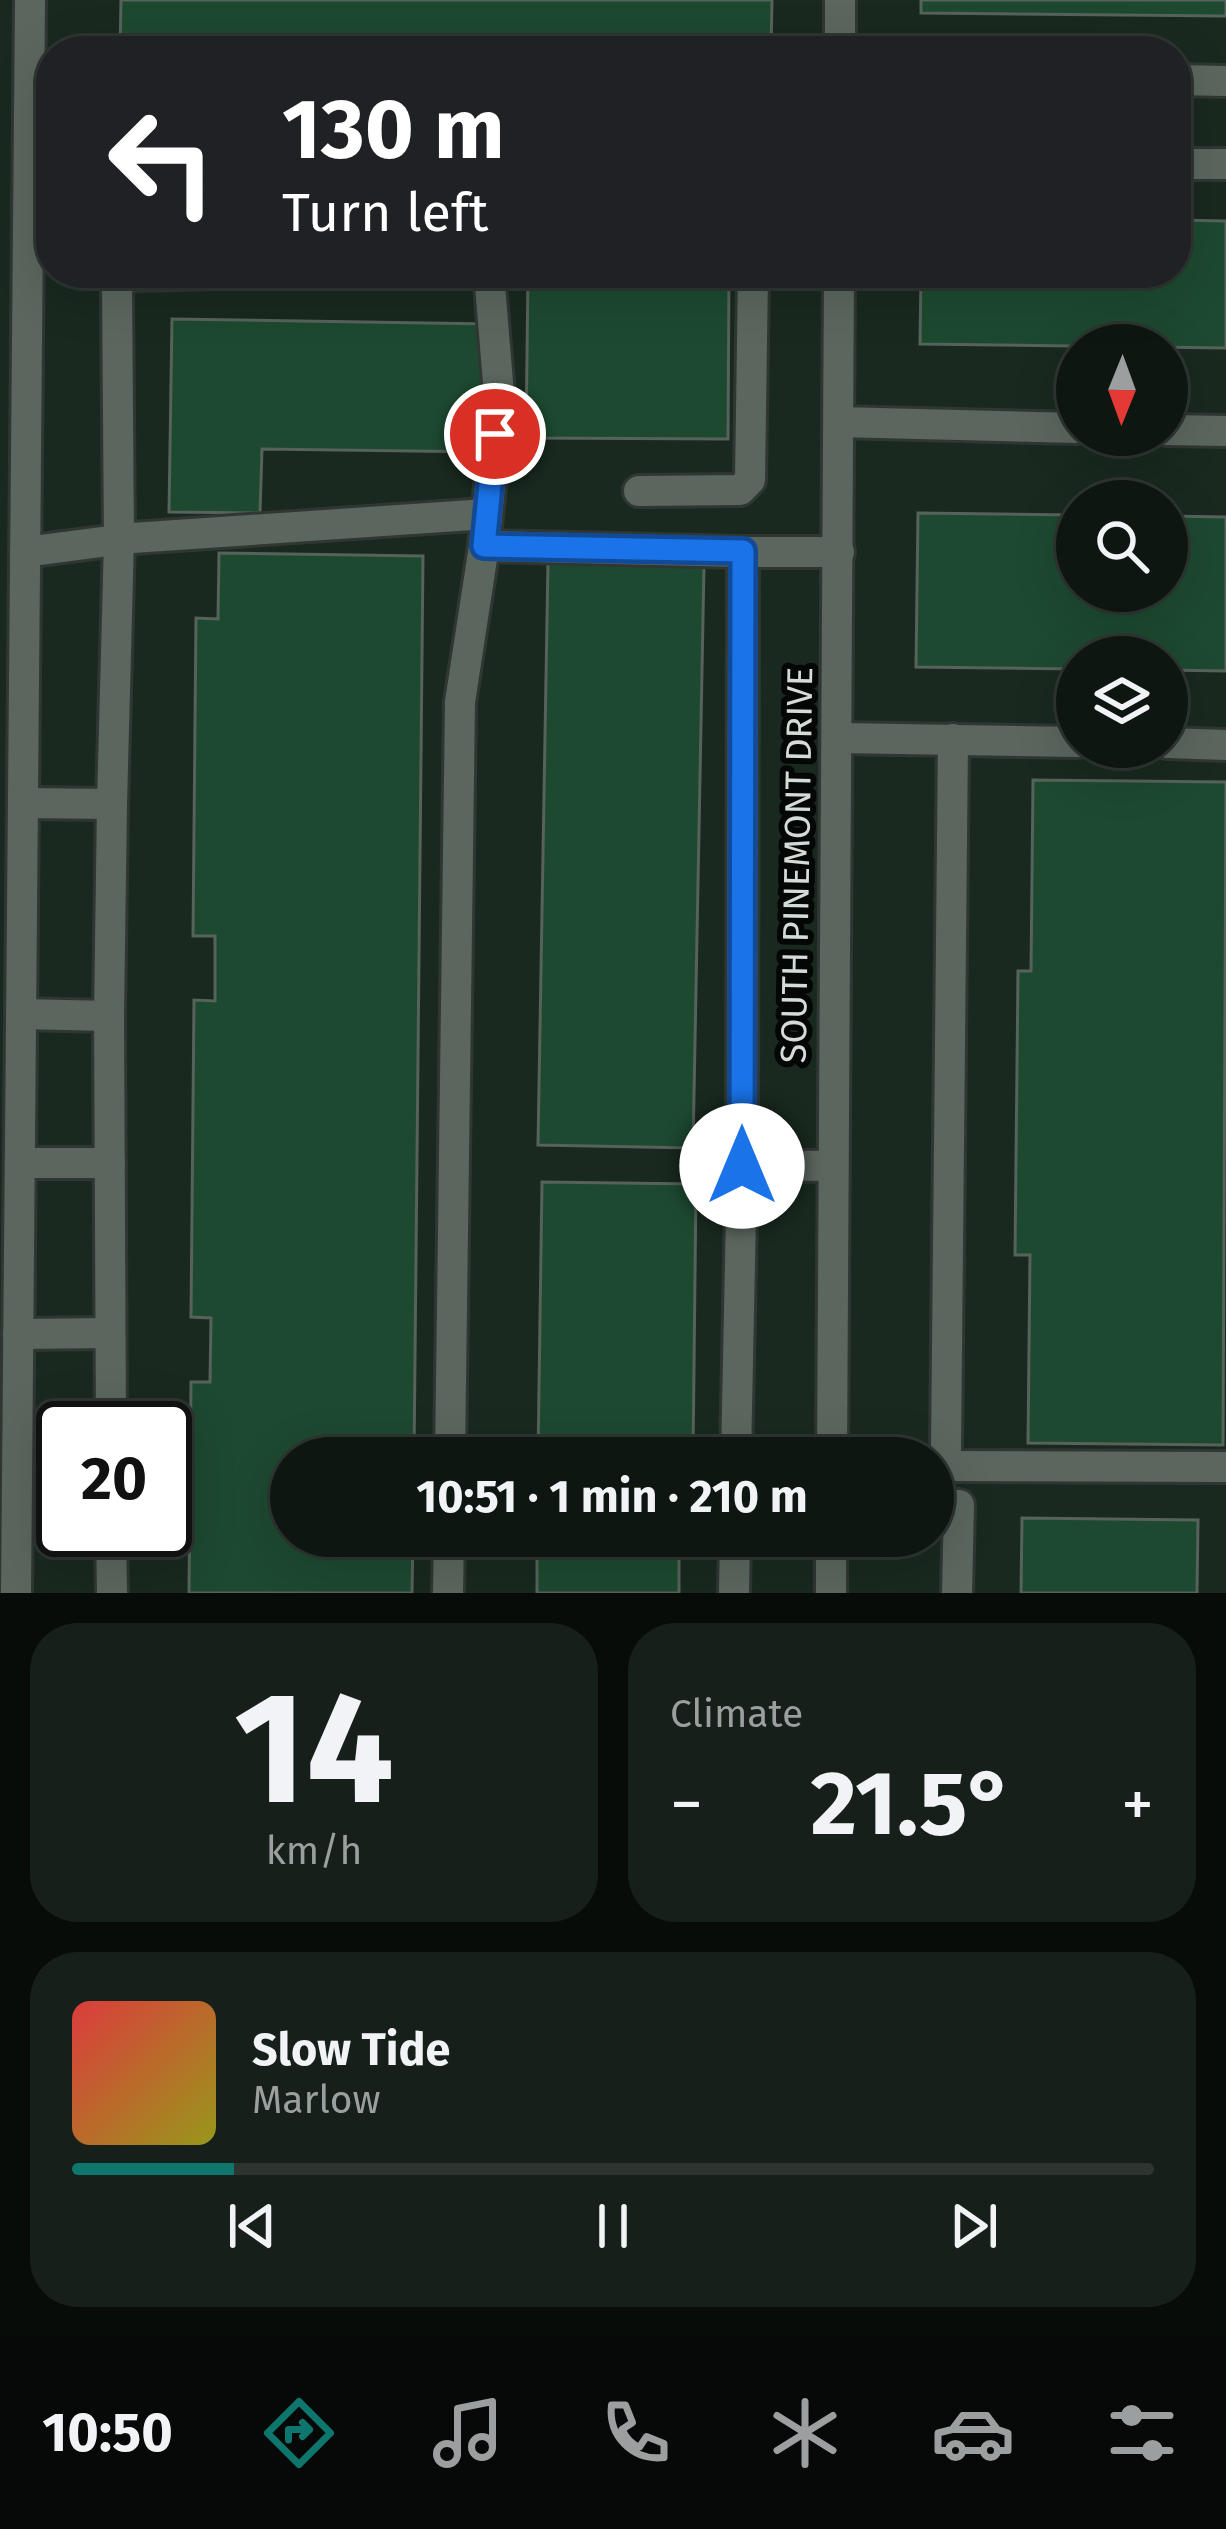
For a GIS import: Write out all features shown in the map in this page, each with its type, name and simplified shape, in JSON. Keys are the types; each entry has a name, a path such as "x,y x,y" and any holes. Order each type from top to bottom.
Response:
{"street":[{"path":"30,0 36,52"},
{"path":"839,36 840,0"},
{"path":"1191,80 1226,81"},
{"path":"36,95 14,136 36,187"},
{"path":"1191,164 1226,164"},
{"path":"16,1593 12,1328 20,1162 10,1059 21,1014 11,960 11,855 23,803 12,722 12,618 25,552 13,373 36,215"},
{"path":"111,1401 109,1016 119,540 117,288"},
{"path":"450,1437 460,702 484,546 500,395 490,288"},
{"path":"639,491 740,490 750,480 753,288"},
{"name":"SOUTH PINEMONT DRIVE","path":"832,1437 839,288"},
{"path":"839,422 1056,427"},
{"path":"1188,430 1226,431"},
{"path":"25,552 119,540 487,514"},
{"path":"484,546 839,552"},
{"path":"736,1437 743,551"},
{"path":"839,738 1056,741"},
{"path":"946,1437 953,739"},
{"path":"1188,744 1226,745"},
{"path":"23,803 112,804"},
{"path":"21,1014 109,1016"},
{"path":"20,1162 110,1163"},
{"path":"742,1166 832,1166"},
{"path":"12,1328 110,1334"},
{"path":"954,1467 1226,1467"},
{"path":"954,1504 958,1504 957,1593"},
{"path":"111,1557 112,1593"},
{"path":"448,1593 449,1557"},
{"path":"734,1593 735,1557"},
{"path":"831,1557 831,1593"}],"shaded area":[{"path":"0,0 1226,0 1226,1593 0,1593"}],"building":[{"path":"121,0 772,0 771,36 120,36"},
{"path":"921,0 1226,0 1226,16 921,13"},
{"path":"1191,220 1226,221 1226,348 1188,348 1188,324 1056,324 1056,346 920,344 921,288 1191,288"},
{"path":"528,288 729,288 728,439 526,438"},
{"path":"172,319 489,324 487,452 262,449 260,513 169,512"},
{"path":"918,513 1056,515 1056,612 1188,612 1188,516 1226,517 1226,671 1188,670 1188,636 1056,636 1056,669 916,667"},
{"path":"219,553 423,556 414,1437 270,1437 270,1557 413,1557 412,1593 189,1593 191,1382 210,1382 211,1318 191,1317 194,1000 215,1001 215,936 193,936 196,618 218,619"},
{"path":"548,562 704,565 693,1148 538,1145"},
{"path":"1033,780 1226,782 1223,1445 1028,1443 1030,1255 1015,1255 1018,971 1031,971"},
{"path":"542,1182 696,1184 693,1437 538,1437"},
{"path":"1022,1518 1198,1520 1197,1593 1021,1593"},
{"path":"537,1557 679,1557 679,1593 537,1593"}],"route":[{"path":"495,434 484,546 743,551 742,1166"}]}
